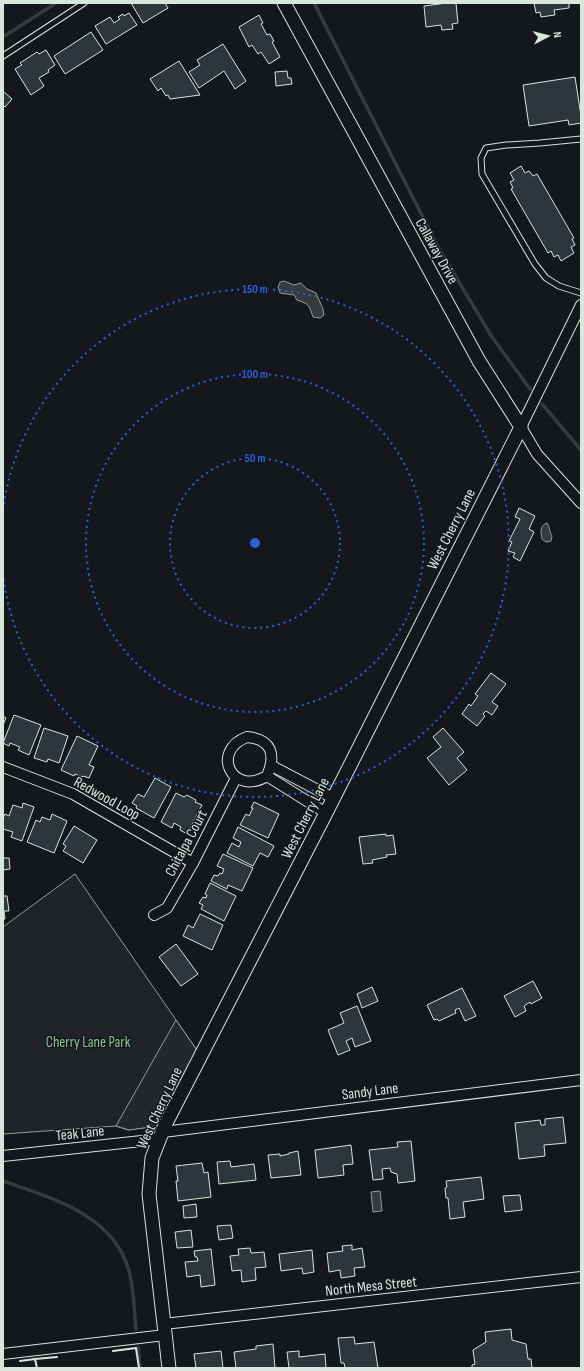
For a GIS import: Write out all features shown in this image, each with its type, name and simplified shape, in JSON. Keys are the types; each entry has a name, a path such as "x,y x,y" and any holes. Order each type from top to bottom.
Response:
{"street":[{"name":"Callaway Drive","path":"284,3 479,361 537,454 581,503"},
{"name":"West Cherry Lane","path":"169,1368 149,1194 152,1158 161,1136 326,813 581,304"},
{"path":"247,737 256,738 264,742 269,748 272,757 272,766 267,776 253,782 244,782 236,778 230,771 228,754 232,746 238,740 247,737"},
{"path":"272,766 333,798"},
{"name":"Redwood Loop","path":"3,768 73,794 193,863"},
{"path":"267,776 326,813"},
{"name":"Chitalpa Court","path":"154,915 167,908 193,863 236,778"},
{"name":"Sandy Lane","path":"161,1136 581,1080"},
{"name":"Teak Lane","path":"3,1156 161,1136"},
{"name":"North Mesa Street","path":"3,1354 164,1330 581,1277"}],"lane":[{"path":"3,56 84,3"},
{"path":"581,139 486,148 481,158 482,174 534,264 546,278 559,286 581,294"}],"green space":[{"name":"Cherry Lane Park","path":"75,874 201,1056 165,1125 128,1130 116,1126 3,1134 3,927"}],"shaded area":[{"path":"284,281 294,285 301,283 307,289 316,293 324,315 320,318 313,317 308,306 297,300 294,295 280,293 278,287 280,282"},
{"path":"547,523 552,536 551,541 546,542 542,539 541,530 544,524"},
{"path":"176,1020 201,1056 165,1125 129,1130 116,1126"},
{"path":"380,1191 382,1211 373,1212 371,1192"}],"building":[{"path":"131,3 165,3 168,8 143,23"},
{"path":"456,3 458,23 452,24 453,29 442,30 441,25 426,27 424,6"},
{"path":"534,3 569,3 569,8 554,10 555,15 541,17 540,12 536,13"},
{"path":"129,13 137,25 106,44 95,26 110,17 114,23 120,19 118,17"},
{"path":"259,15 263,23 261,24 267,35 270,34 274,41 272,42 280,57 269,64 261,52 258,54 252,45 249,47 239,27"},
{"path":"91,32 103,50 65,74 54,56"},
{"path":"223,44 246,81 235,89 224,71 199,88 189,72 200,65 197,60"},
{"path":"46,50 55,65 48,70 49,72 39,78 44,86 31,95 15,69 22,65 20,63 37,52 39,54"},
{"path":"179,61 200,95 170,99 161,88 158,91 150,79"},
{"path":"287,71 288,78 291,78 292,84 276,86 275,72"},
{"path":"575,77 581,123 569,125 568,120 529,126 523,85"},
{"path":"3,91 12,99 5,107 3,105"},
{"path":"521,166 525,173 529,171 533,176 537,174 574,238 572,239 575,245 571,247 574,253 561,261 558,255 554,257 551,251 548,253 511,189 513,188 510,182 514,180 510,173"},
{"path":"519,508 535,516 529,529 534,532 520,561 513,557 515,553 508,551 512,542 509,541 520,519 515,517"},
{"path":"491,673 506,684 492,702 498,706 492,715 486,711 483,714 485,716 477,726 462,714 469,704 471,706 478,696 475,694"},
{"path":"14,715 41,725 29,755 18,750 20,747 10,743 9,746 3,743"},
{"path":"3,716 6,718 3,725"},
{"path":"44,728 68,736 59,763 48,759 47,762 34,758"},
{"path":"443,728 464,752 457,758 467,770 449,785 427,758 441,747 433,737"},
{"path":"77,736 98,746 89,765 94,767 89,778 75,774 74,776 61,770"},
{"path":"155,778 171,787 154,818 136,808 137,806 132,803 138,794 144,797"},
{"path":"176,793 184,797 187,795 196,800 195,802 202,805 187,834 180,830 181,827 174,823 172,828 161,822"},
{"path":"254,802 279,814 268,838 240,825 246,814 249,816"},
{"path":"23,803 34,807 22,841 11,837 13,832 3,829 3,818 5,814 9,816 13,805 22,808"},
{"path":"52,814 67,821 54,853 27,842 36,820 40,822 42,817 50,820"},
{"path":"74,826 97,840 83,863 63,851 66,846 63,844"},
{"path":"238,827 274,846 268,857 260,853 253,866 227,853 232,843 239,847 241,842 233,838"},
{"path":"386,834 386,836 393,835 396,854 386,855 387,857 372,860 373,863 363,864 359,837"},
{"path":"223,854 253,868 242,891 228,885 227,889 211,881 214,875 218,876 220,873 222,874 224,869 217,866"},
{"path":"3,858 9,858 10,869 3,870"},
{"path":"210,883 236,896 224,921 201,909 203,905 199,903 203,897 206,898 207,895 205,894"},
{"path":"3,896 7,896 9,911 4,911 5,919 3,919"},
{"path":"200,914 223,925 212,950 183,936 188,925 193,928"},
{"path":"176,944 198,974 181,986 159,957"},
{"path":"533,981 542,998 531,1004 530,1002 524,1006 526,1011 515,1017 504,996"},
{"path":"372,987 378,1001 362,1008 357,994"},
{"path":"462,988 476,1016 465,1021 459,1008 455,1010 456,1013 439,1021 437,1019 434,1020 427,1005"},
{"path":"357,1006 371,1041 355,1047 352,1038 346,1041 350,1050 338,1055 328,1030 344,1023 340,1013"},
{"path":"563,1117 566,1143 544,1145 545,1156 519,1159 515,1123 540,1120 541,1125 545,1125 545,1119"},
{"path":"411,1141 415,1181 398,1183 397,1174 391,1172 390,1168 382,1169 383,1179 373,1180 369,1150 398,1147 397,1142"},
{"path":"351,1145 353,1164 343,1165 344,1175 318,1178 315,1150"},
{"path":"298,1151 301,1175 271,1178 268,1155 280,1154 280,1156"},
{"path":"230,1161 231,1167 254,1164 256,1180 219,1184 217,1162"},
{"path":"202,1163 204,1173 208,1172 211,1197 178,1201 176,1166"},
{"path":"481,1177 484,1199 463,1202 465,1217 450,1219 448,1198 446,1198 446,1181"},
{"path":"520,1195 522,1210 505,1212 503,1196"},
{"path":"196,1204 197,1217 184,1218 183,1206"},
{"path":"231,1225 233,1238 219,1240 217,1226"},
{"path":"191,1230 193,1247 177,1248 175,1232"},
{"path":"352,1245 352,1250 362,1248 365,1267 354,1268 355,1276 341,1278 340,1270 329,1272 327,1253 343,1251 342,1246"},
{"path":"250,1248 251,1253 264,1252 266,1267 255,1268 256,1280 242,1282 241,1270 232,1271 230,1256 239,1255 238,1249"},
{"path":"211,1249 215,1285 201,1287 200,1275 187,1277 185,1262 198,1261 197,1257 195,1257 194,1251"},
{"path":"312,1250 314,1272 303,1274 302,1268 281,1271 279,1254"},
{"path":"511,1329 512,1340 526,1344 528,1359 531,1359 532,1368 472,1368 472,1365 475,1364 473,1350 486,1342 485,1332"},
{"path":"354,1337 355,1344 374,1342 378,1368 345,1368 344,1363 341,1363 338,1338"},
{"path":"273,1344 275,1368 236,1368 234,1352 256,1349 256,1346"},
{"path":"221,1351 223,1368 196,1368 194,1354"},
{"path":"299,1351 299,1357 325,1354 326,1368 289,1368 287,1352"}],"waterway":[{"path":"3,37 56,3"},
{"path":"314,3 438,247 492,337 530,389"},
{"path":"542,404 581,450"},
{"path":"3,1181 41,1194 79,1211 95,1222 110,1236 121,1252 131,1278 136,1329"},
{"path":"138,1347 140,1368"}],"wall":[{"path":"113,1351 136,1348 139,1368"},
{"path":"35,1359 57,1357"},
{"path":"20,1361 35,1359 37,1368"}]}
